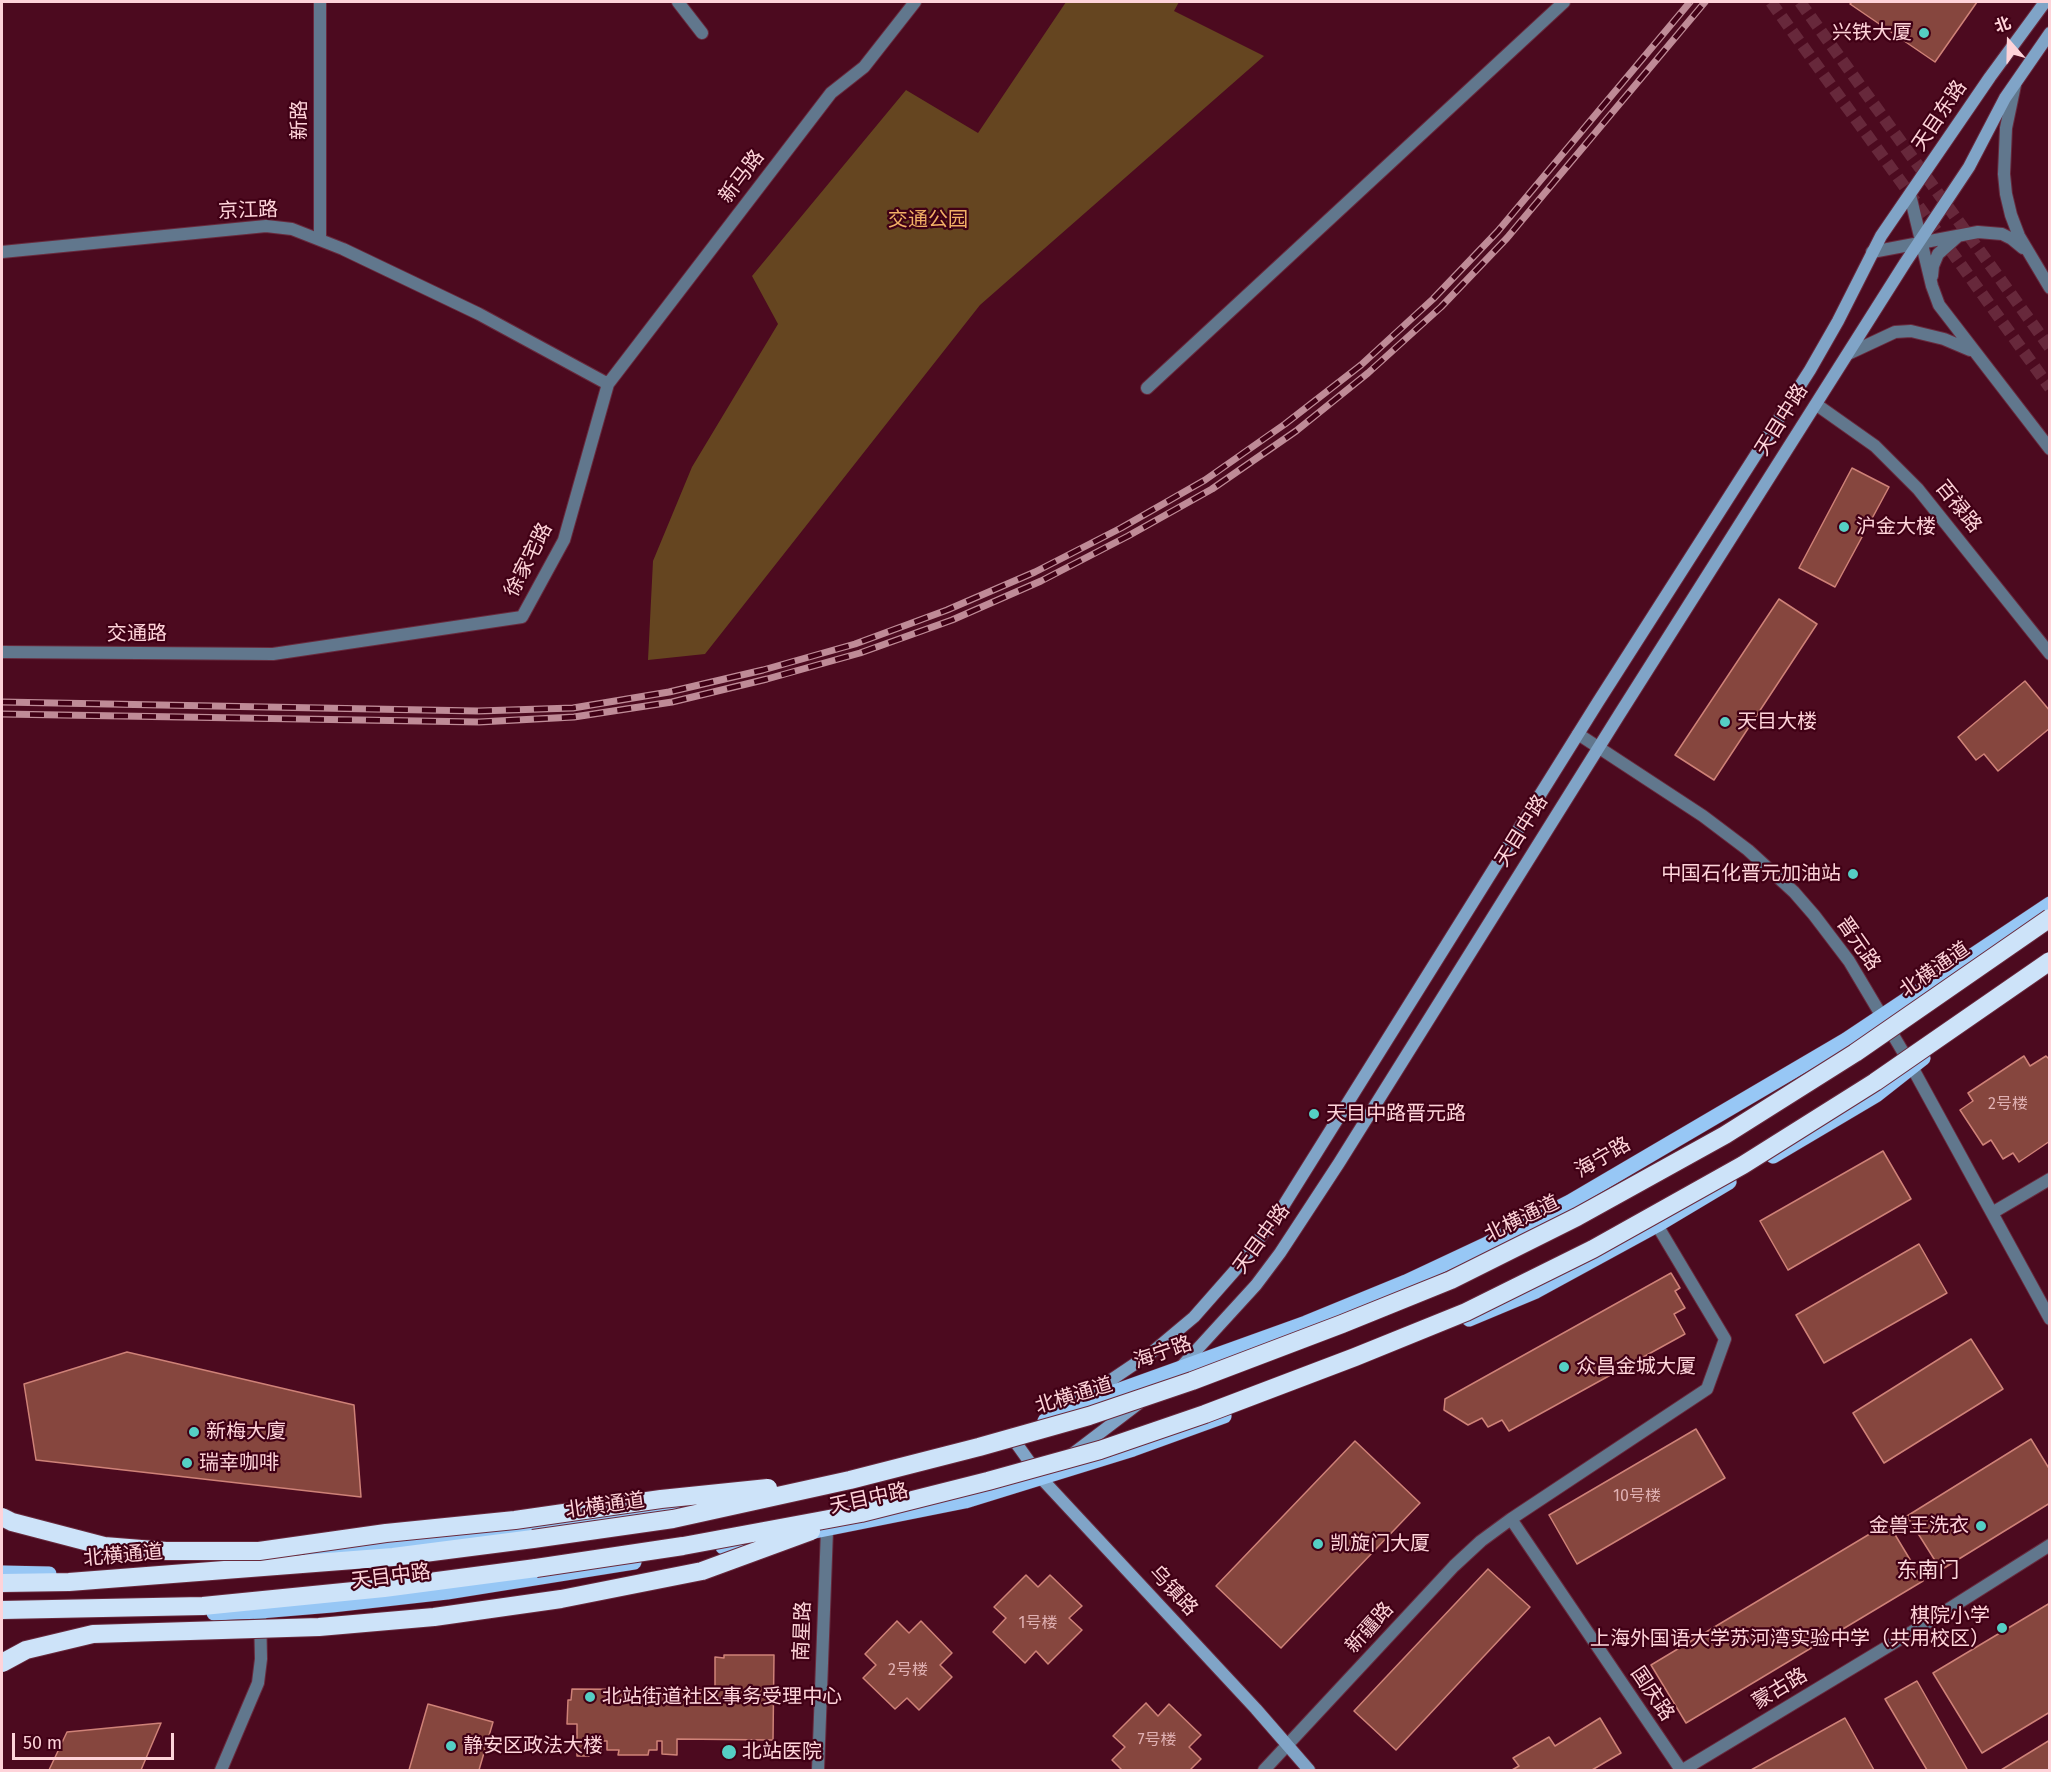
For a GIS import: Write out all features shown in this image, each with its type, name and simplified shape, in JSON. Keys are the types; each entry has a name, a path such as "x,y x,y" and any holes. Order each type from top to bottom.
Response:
{"highway":[{"name":"北横通道","path":"2,1583 69,1582 393,1557 673,1519 850,1480 1100,1413 1192,1381 1451,1280 1577,1217 1725,1135 1855,1053 2049,918"},
{"path":"2,1610 202,1606 384,1588 536,1568 683,1546 861,1513 1100,1450 1204,1414 1466,1312 1593,1249 1743,1165 1875,1082 2049,961"},
{"path":"2,1517 104,1546 166,1551 259,1551 386,1533 515,1521 661,1499 850,1480"},
{"path":"2,1663 26,1650 93,1634 319,1628 434,1617 561,1599 702,1571 861,1513"}],"main road":[{"name":"天目东路","path":"1910,195 1990,77 2045,2"},
{"path":"2016,82 2049,33"},
{"name":"天目中路","path":"2,1619 260,1611 447,1592 827,1530 965,1501 1041,1478 1170,1379 1256,1285 1296,1228 1977,154 2016,82"},
{"name":"天目中路","path":"2,1573 134,1577 597,1520 695,1505 1011,1436 1105,1384 1151,1353 1194,1317 1238,1268 1288,1199 1578,734 1820,353 1872,252 1910,195"},
{"name":"海宁路","path":"1011,1436 1117,1391 1336,1311 1406,1282 1570,1202 1883,1017 2049,904"},
{"path":"1041,1478 1184,1431 1430,1336 1536,1290 1657,1225 1876,1095 1947,1039 2049,970"},
{"name":"乌镇路","path":"1011,1436 1041,1478 1248,1700 1309,1770"}],"street":[{"name":"新路","path":"320,2 320,239"},
{"path":"678,2 702,33"},
{"name":"新马路","path":"608,384 831,93 864,67 915,2"},
{"path":"1147,388 1564,2"},
{"path":"2016,82 2006,128 2004,174 2006,194 2011,215 2030,256 2049,288"},
{"path":"1910,195 1935,296 1946,315 2049,448"},
{"name":"京江路","path":"2,252 266,226 292,229 320,239 479,314 608,384"},
{"path":"1872,252 1920,241 1978,232 2002,234 2020,244 2030,256"},
{"path":"1932,286 1933,267 1938,254 1949,242 1964,234"},
{"path":"1850,352 1895,332 1911,331 1944,339 1977,354"},
{"name":"徐家宅路","path":"273,654 522,616 564,540 608,384"},
{"name":"百禄路","path":"1817,405 1875,446 1918,489 2049,654"},
{"name":"交通路","path":"2,652 273,654"},
{"name":"晋元路","path":"1578,734 1702,816 1748,850 1774,873 1814,915 1849,960 1883,1017 2049,1318"},
{"path":"1992,1212 2049,1179"},
{"name":"新疆路","path":"1264,1770 1454,1566 1481,1541 1510,1519 1707,1389 1725,1339 1657,1225"},
{"name":"国庆路","path":"1510,1519 1682,1770"},
{"name":"南星路","path":"818,1770 827,1530"},
{"name":"蒙古路","path":"1682,1770 1915,1630 2049,1545"},
{"path":"221,1770 258,1683 261,1659 260,1611"}],"green space":[{"name":"交通公园","path":"1066,2 1179,2 1174,11 1264,56 980,305 705,654 648,660 653,561 692,467 778,324 752,276 906,90 978,133"}],"building":[{"name":"兴铁大厦","path":"1852,2 1977,2 1935,62 1850,4"},
{"name":"沪金大楼","path":"1852,468 1889,487 1835,587 1799,568"},
{"name":"天目大楼","path":"1779,599 1817,624 1714,780 1675,755"},
{"path":"2025,681 2050,711 2050,728 1998,771 1984,754 1976,760 1958,737"},
{"path":"2024,1056 2030,1066 2046,1056 2050,1060 2050,1141 2019,1162 2013,1153 2003,1159 1991,1140 1983,1145 1960,1110 1973,1101 1968,1093"},
{"path":"1883,1151 1911,1199 1788,1270 1760,1221"},
{"path":"1919,1244 1947,1293 1824,1363 1796,1315"},
{"name":"众昌金城大厦","path":"1671,1273 1680,1288 1675,1291 1685,1308 1674,1314 1685,1334 1509,1431 1502,1420 1488,1427 1482,1418 1468,1425 1444,1410 1445,1399"},
{"path":"1971,1339 2003,1389 1884,1463 1853,1413"},
{"name":"新梅大廈","path":"127,1352 354,1405 361,1497 36,1460 24,1384"},
{"path":"1696,1429 1725,1478 1577,1564 1549,1515"},
{"path":"2031,1439 2050,1470 2050,1503 1941,1570 1907,1516"},
{"name":"凯旋门大厦","path":"1355,1441 1420,1503 1281,1648 1216,1586"},
{"path":"1888,1523 1923,1581 1686,1723 1651,1665"},
{"path":"1488,1569 1530,1607 1396,1750 1354,1711"},
{"path":"1026,1575 1038,1587 1050,1575 1082,1606 1069,1618 1082,1630 1048,1664 1036,1651 1025,1663 993,1632 1006,1618 994,1607"},
{"path":"2050,1603 2050,1712 1982,1753 1933,1673"},
{"path":"897,1621 909,1633 921,1621 952,1653 940,1665 952,1677 919,1710 907,1698 895,1709 863,1678 876,1665 865,1654"},
{"path":"724,1655 774,1655 773,1740 677,1739 677,1755 662,1754 662,1741 657,1741 657,1750 649,1750 648,1755 618,1755 619,1750 607,1750 607,1741 601,1741 601,1751 589,1751 589,1756 577,1756 577,1724 567,1724 568,1700 571,1700 572,1689 715,1690 715,1657 724,1658"},
{"path":"1917,1681 1967,1769 1927,1770 1885,1699"},
{"path":"1146,1703 1158,1716 1169,1704 1201,1735 1189,1747 1201,1759 1190,1770 1122,1770 1112,1760 1125,1747 1113,1736"},
{"name":"静安区政法大楼","path":"428,1704 493,1722 479,1770 409,1770"},
{"path":"1600,1718 1621,1753 1592,1770 1512,1770 1519,1766 1513,1758 1549,1737 1555,1746"},
{"path":"1845,1718 1874,1770 1751,1770"},
{"path":"161,1723 141,1770 49,1770 67,1732"},
{"path":"2050,1740 2050,1770 2001,1770"}],"tunnel":[{"path":"1771,2 2050,388"},
{"path":"1800,2 2050,348"}],"railway":[{"path":"2,702 478,711 573,708 669,692 763,670 855,644 947,610 1035,572 1121,528 1205,480 1285,424 1361,365 1433,299 1498,231 1690,2"},
{"path":"2,714 479,722 574,717 672,702 767,679 860,653 952,620 1041,581 1212,489 1296,431 1368,373 1441,307 1507,238 1705,2"}],"place":[{"name":"兴铁大厦","path":"1924,33"},
{"name":"沪金大楼","path":"1844,527"},
{"name":"天目大楼","path":"1725,722"},
{"name":"中国石化晋元加油站","path":"1853,874"},
{"name":"天目中路晋元路","path":"1314,1114"},
{"name":"众昌金城大厦","path":"1564,1367"},
{"name":"新梅大廈","path":"194,1432"},
{"name":"瑞幸咖啡","path":"187,1463"},
{"name":"金兽王洗衣","path":"1981,1526"},
{"name":"凯旋门大厦","path":"1318,1544"},
{"name":"棋院小学 上海外国语大学苏河湾实验中学（共用校区）","path":"2002,1628"},
{"name":"北站街道社区事务受理中心","path":"590,1697"},
{"name":"静安区政法大楼","path":"451,1746"},
{"name":"北站医院","path":"729,1752"}],"district":[{"name":"东南门","path":"1928,1571"}]}
